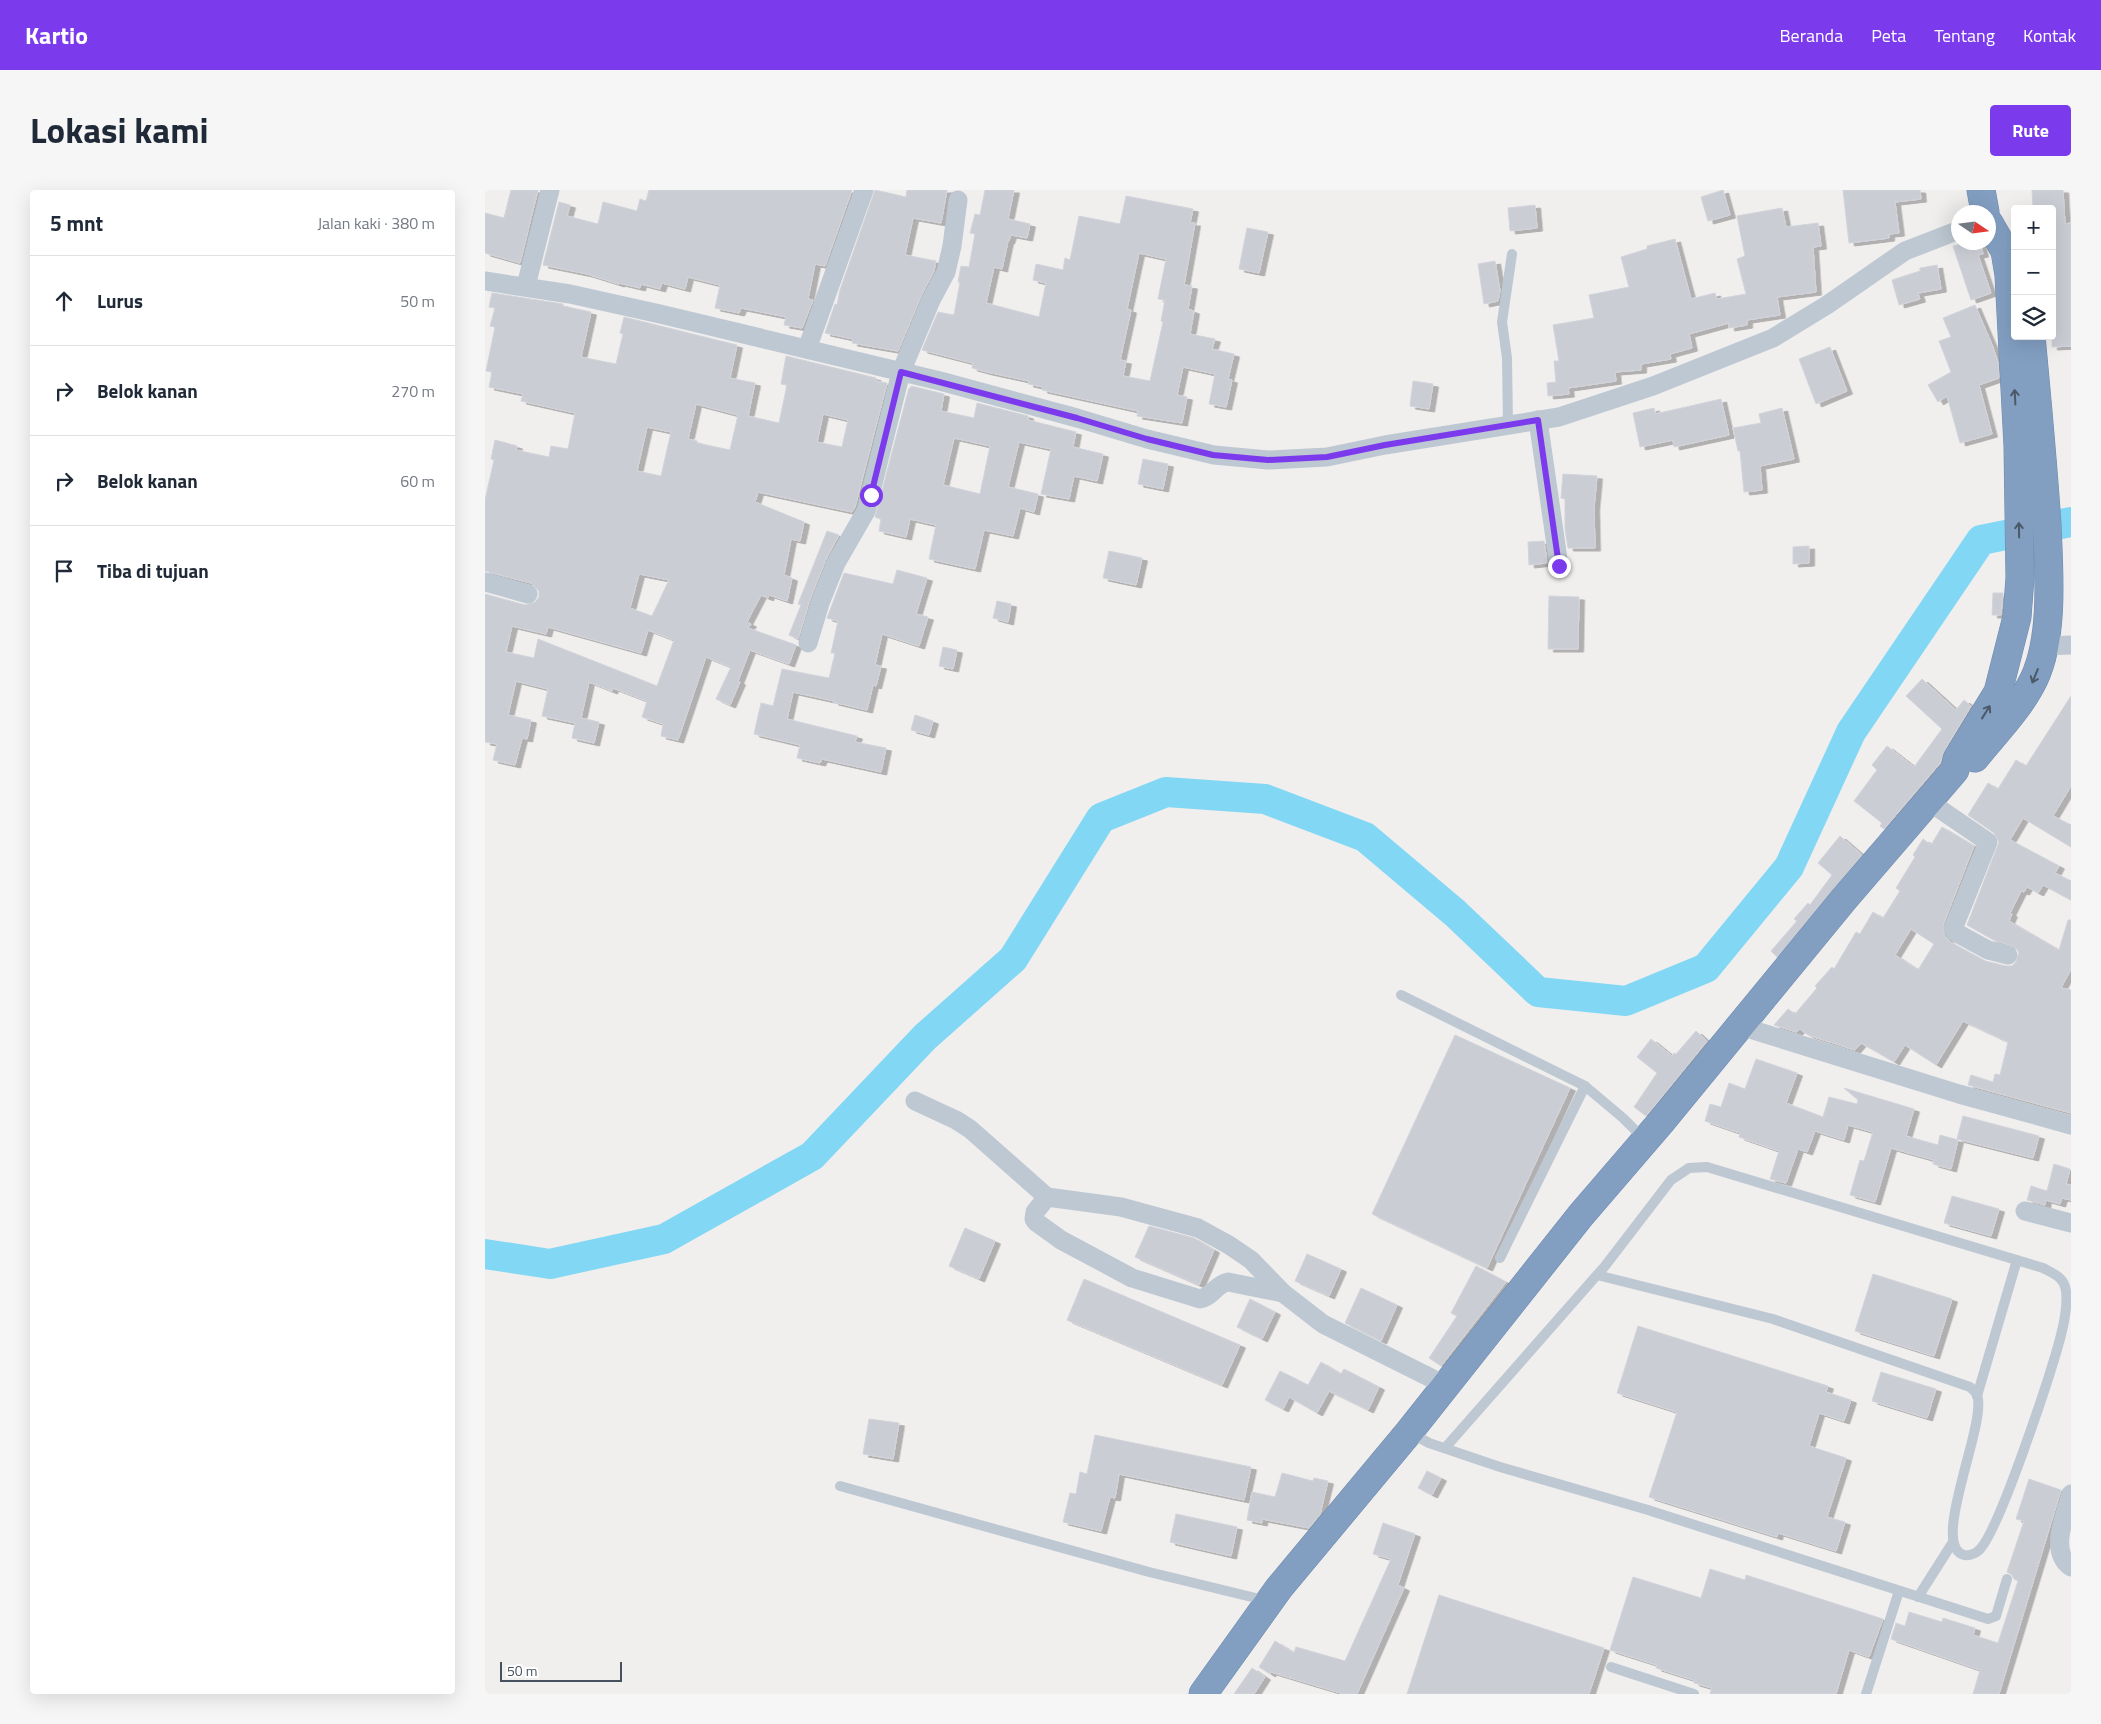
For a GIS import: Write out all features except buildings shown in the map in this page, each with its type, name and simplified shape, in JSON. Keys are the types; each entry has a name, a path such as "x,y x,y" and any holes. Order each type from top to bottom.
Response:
{"highway":[{"path":"1981,190 1984,205"},
{"path":"1955,770 1967,767 2026,695 2035,678 2058,646 2030,447 2009,275 2001,239"},
{"path":"1203,1694 1269,1601 1447,1386 1581,1215 1955,770 1957,759 1998,692 2017,617 2030,447 2031,340"}],"street":[{"path":"525,286 550,190"},
{"path":"807,349 864,190"},
{"path":"808,643 820,603 836,563 866,511 901,372 931,300 945,272 952,246 958,200"},
{"path":"485,281 525,286 603,301 807,349 1213,455 1268,460 1327,457 1385,445 1559,417 1653,386 1773,338 1827,305 1905,251 1951,233"},
{"path":"1538,420 1559,566"},
{"path":"485,582 528,594"},
{"path":"1928,801 1988,842 1953,929 1955,932 1988,950 2008,955"},
{"path":"1740,1026 1959,1094 2071,1125"},
{"path":"915,1101 956,1120 970,1129 1047,1197 1121,1207 1198,1228 1229,1244 1251,1260 1283,1293 1323,1324 1447,1386"},
{"path":"1047,1197 1035,1212 1034,1219 1036,1222 1061,1240 1132,1278 1200,1299 1209,1296 1221,1284 1228,1282 1283,1293"},
{"path":"2025,1211 2071,1223"},
{"path":"2071,1494 2059,1539 2060,1552 2065,1563 2071,1567"}],"lane":[{"path":"1508,425 1507,358 1502,322 1512,254"},
{"path":"1401,995 1585,1086 1623,1118 1645,1140"},
{"path":"1500,1258 1585,1086"},
{"path":"1445,1448 1597,1275 1671,1180 1689,1168 1707,1168 2017,1260 2043,1268 2060,1276 2066,1289 2066,1303 2060,1340 1996,1522 1979,1551 1972,1554 1963,1554 1956,1550 1953,1542 1953,1514 1978,1416 1977,1396 2017,1260"},
{"path":"1597,1275 1773,1319 1970,1387 1977,1396"},
{"path":"1409,1432 1445,1448 1500,1467 1657,1513 1988,1619 1996,1616 2007,1579"},
{"path":"839,1486 1140,1569 1269,1601"},
{"path":"1918,1597 1953,1542"},
{"path":"1866,1694 1899,1591"},
{"path":"1611,1667 1694,1694"}],"waterway":[{"path":"485,1254 550,1264 664,1239 812,1156 925,1037 1013,959 1101,818 1166,792 1265,799 1365,837 1455,913 1538,992 1626,1001 1706,968 1789,867 1851,732 1981,540 2071,522"}],"route":[{"path":"871,495 901,372 1077,418 1147,439 1213,455 1268,460 1327,457 1385,445 1538,420 1559,566"}]}
